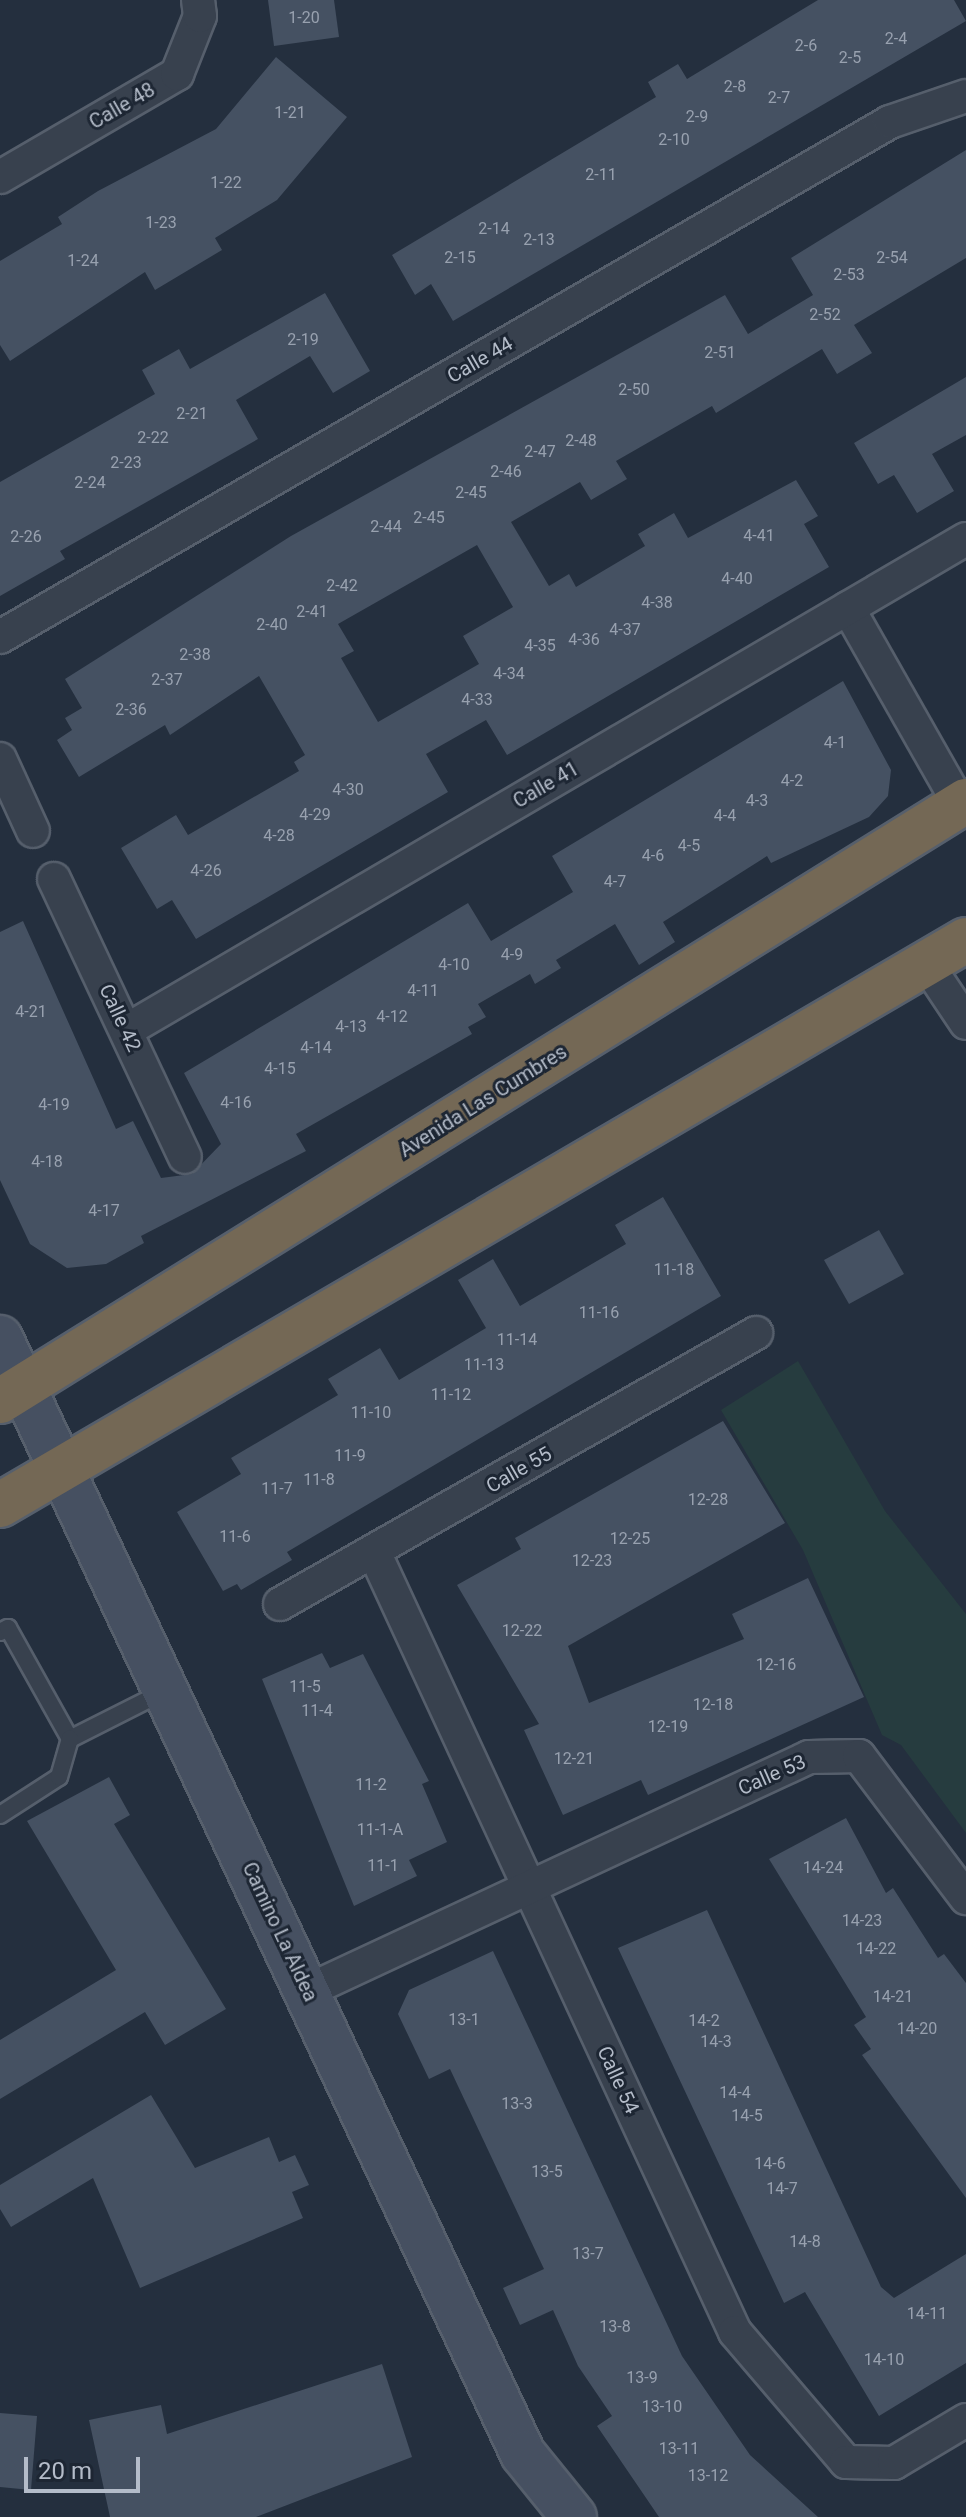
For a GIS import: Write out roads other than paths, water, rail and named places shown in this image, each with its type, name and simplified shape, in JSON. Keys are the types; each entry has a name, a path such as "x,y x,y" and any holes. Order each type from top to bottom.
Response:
{"highway":[{"name":"Avenida Las Cumbres","path":"11,1394 963,803"},
{"path":"0,1505 966,940"}],"street":[{"name":"Calle 48","path":"0,177 177,74 200,16 198,0"},
{"name":"Calle 44","path":"0,637 890,122 966,96"},
{"name":"Calle 41","path":"127,1030 966,539"},
{"path":"848,608 963,803"},
{"path":"0,759 33,831"},
{"name":"Calle 42","path":"54,879 185,1157"},
{"path":"926,963 966,1023"},
{"name":"Calle 55","path":"280,1604 375,1554 756,1333"},
{"name":"Camino La Aldea","path":"0,1338 11,1394 62,1468 168,1689 523,2454 574,2517"},
{"name":"Calle 54","path":"375,1554 735,2332 846,2462 894,2463 966,2420"},
{"name":"Calle 53","path":"528,1887 809,1757 859,1756 966,1898"},
{"path":"307,1991 528,1887"}],"lane":[{"path":"0,1632 8,1628 70,1739 59,1777 0,1815"},
{"path":"70,1739 168,1689"}]}
